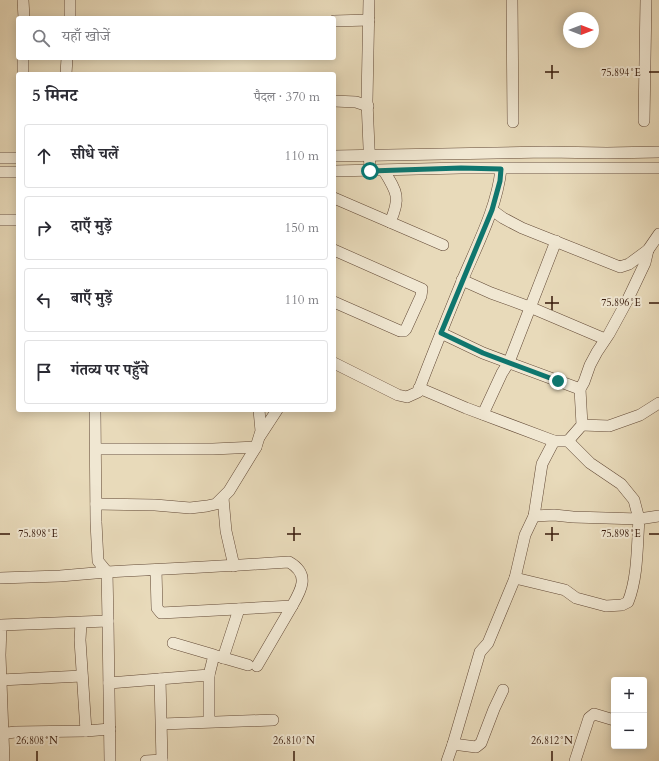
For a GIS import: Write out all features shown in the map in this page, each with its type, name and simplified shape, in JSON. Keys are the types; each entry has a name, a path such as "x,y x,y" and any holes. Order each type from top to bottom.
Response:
{"street":[{"path":"23,0 24,16"},
{"path":"70,0 70,16"},
{"path":"368,0 368,106 370,171"},
{"path":"512,0 513,122"},
{"path":"644,121 646,0"},
{"path":"336,21 369,20"},
{"path":"23,60 23,72"},
{"path":"66,72 67,60"},
{"path":"336,102 356,102 368,106"},
{"path":"336,156 405,156 439,153 659,152"},
{"path":"0,158 16,158"},
{"path":"336,171 659,168"},
{"path":"336,365 398,396 407,397 418,392 462,280 492,210 500,181 501,169"},
{"path":"384,170 396,192 397,203 390,222"},
{"path":"0,172 16,172"},
{"path":"336,199 443,245"},
{"path":"492,210 508,221 620,266 629,264 648,250 659,234"},
{"path":"0,220 16,220"},
{"path":"483,414 502,373 509,362 532,308 556,241"},
{"path":"568,441 582,426 580,389 590,365 623,307 645,263 648,250"},
{"path":"336,251 422,289 421,296 404,331 400,331 336,303"},
{"path":"462,280 605,339"},
{"path":"441,333 483,353 580,389"},
{"path":"419,388 554,441 568,441 590,463 621,484 634,500 640,519 635,568 631,595 628,602 622,605 606,606 576,598 565,590 515,578"},
{"path":"582,426 609,426 640,415 659,403"},
{"path":"95,412 98,561 107,572 110,761"},
{"path":"257,442 261,431 259,412"},
{"path":"96,504 155,505 190,508 216,504 230,491 276,412"},
{"path":"447,761 480,652 488,643 515,578 524,535 534,516 542,464 554,441"},
{"path":"96,449 213,449 257,442"},
{"path":"223,498 226,531 234,566"},
{"path":"534,516 554,514 573,517 640,519 659,516"},
{"path":"0,578 60,576 289,562 294,565 302,576 303,582 301,590 253,666 173,643"},
{"path":"156,570 157,608 161,613 292,606"},
{"path":"209,722 209,675 219,656 239,609"},
{"path":"4,761 1,734 1,625 108,621"},
{"path":"81,623 82,676 86,731"},
{"path":"109,682 209,675"},
{"path":"1,680 82,676"},
{"path":"146,761 162,760 160,679"},
{"path":"453,744 476,747 481,743 503,690"},
{"path":"575,761 589,718 594,714 611,719"},
{"path":"162,724 273,720"},
{"path":"1,734 14,732 86,731 110,729"}],"route":[{"path":"370,171 461,168 501,169 500,181 492,210 441,333 483,353 558,381"}]}
